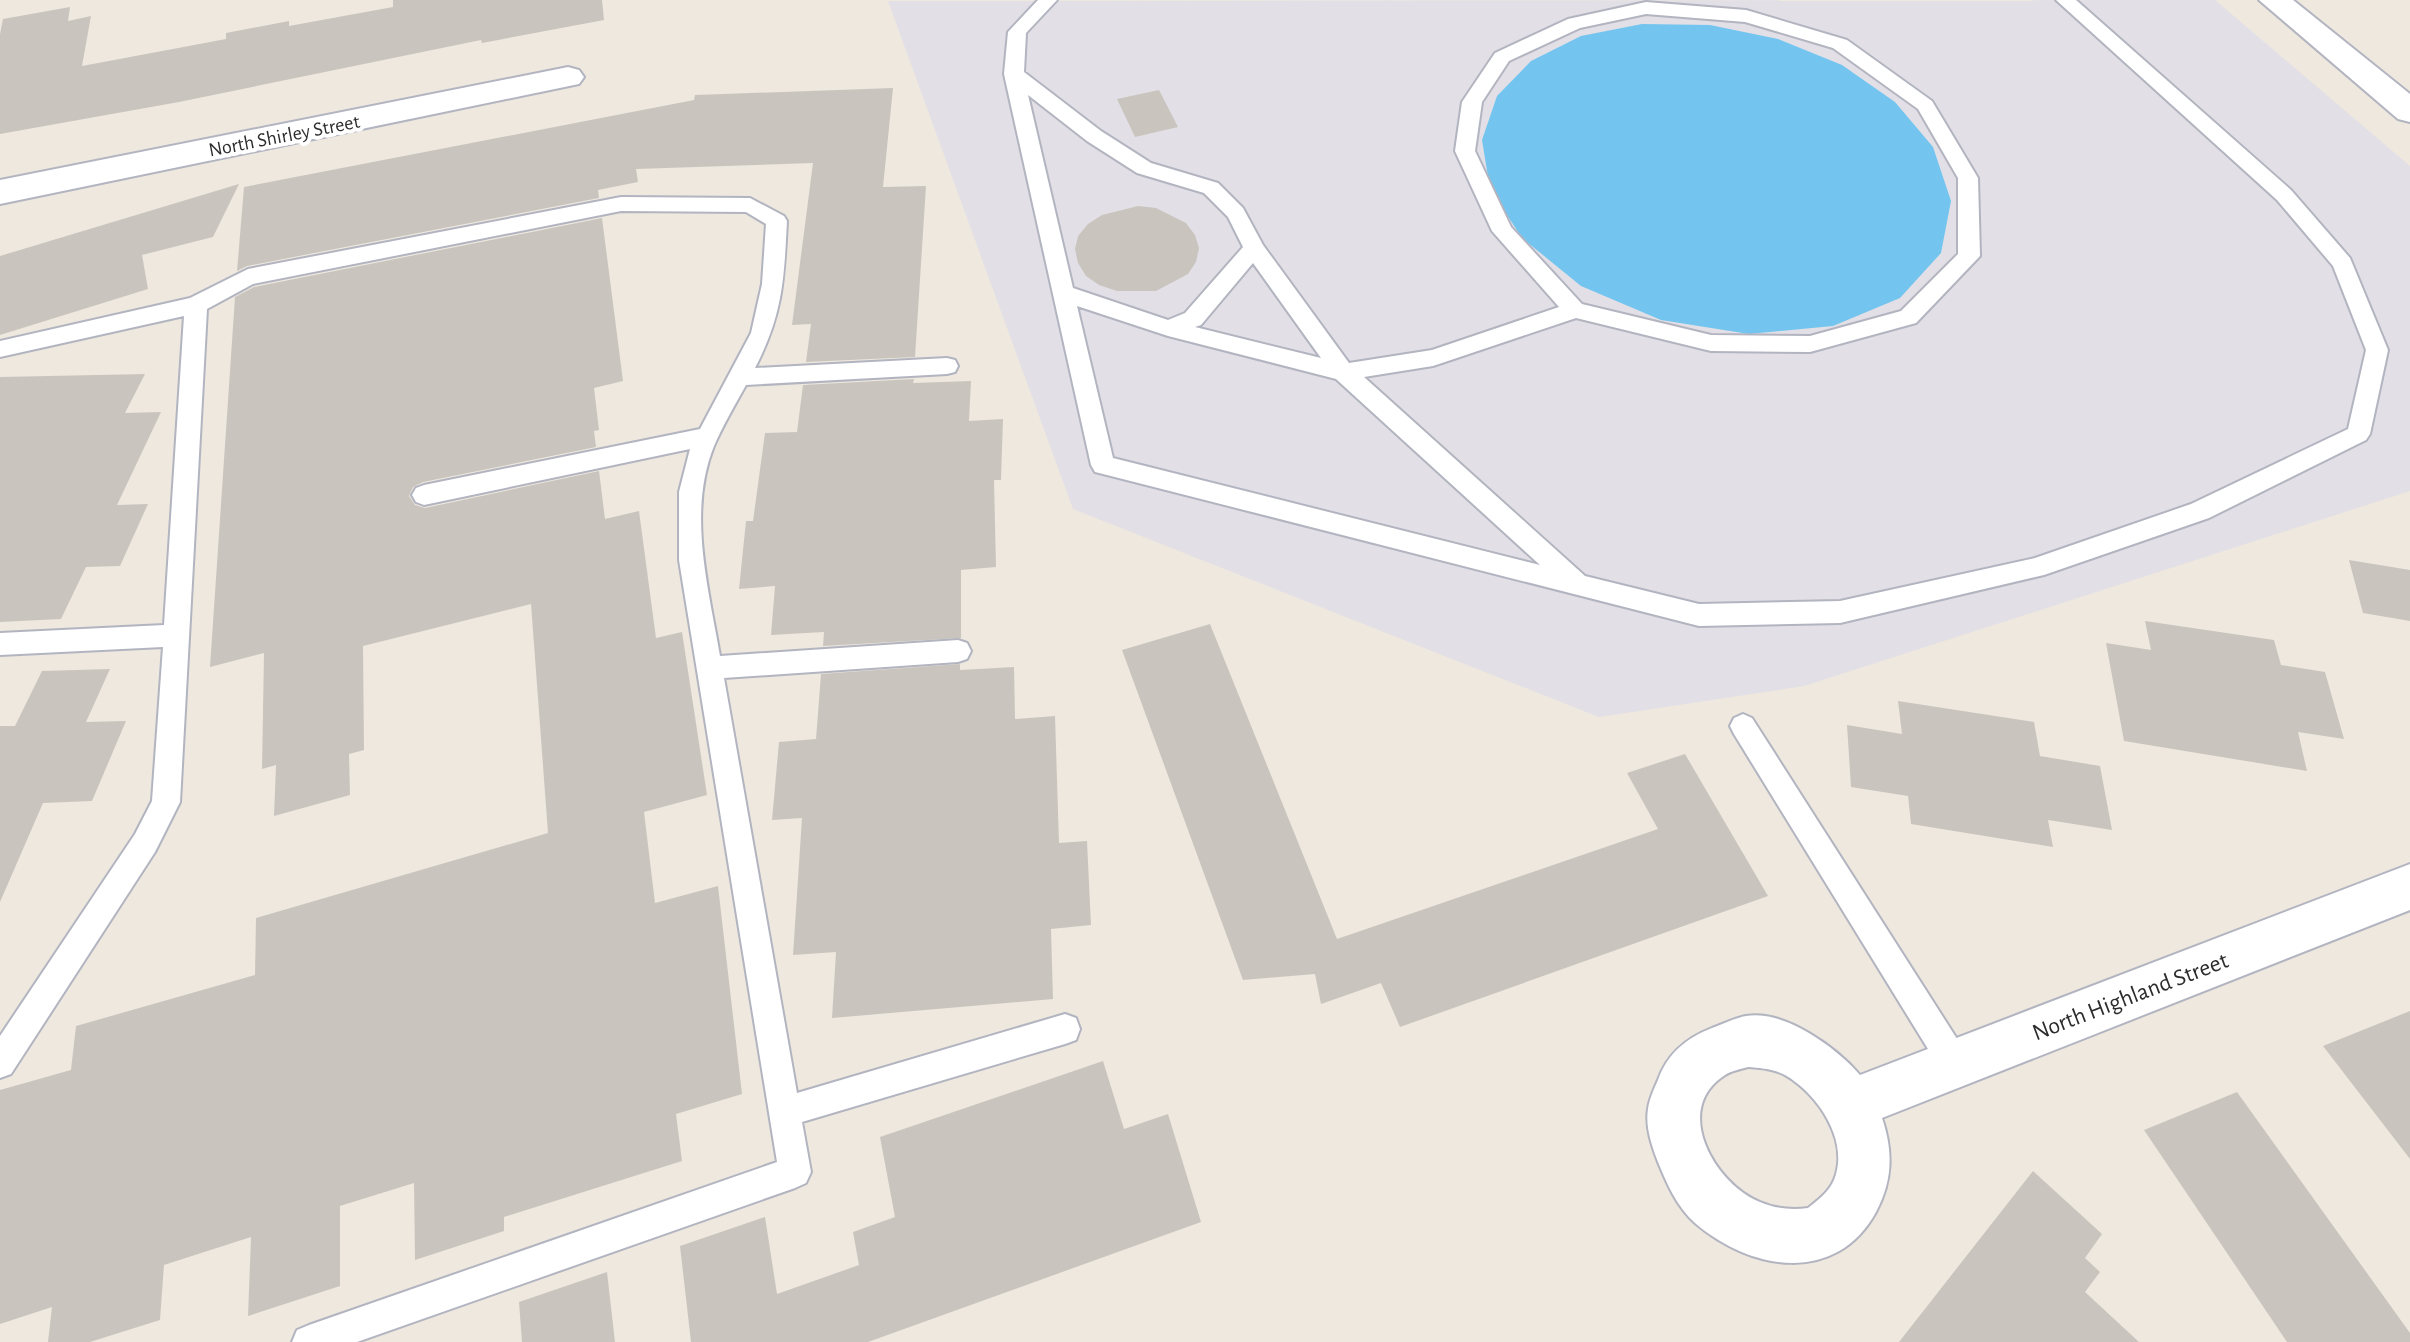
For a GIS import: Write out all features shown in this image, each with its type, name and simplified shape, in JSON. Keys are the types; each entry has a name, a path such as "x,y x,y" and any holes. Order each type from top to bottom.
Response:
{"street":[{"path":"2274,0 2410,111"},
{"name":"North Shirley Street","path":"0,192 568,77"},
{"name":"North Highland Street","path":"1850,1105 2410,887"}],"lane":[{"path":"1048,0 1017,32 1014,74 1103,465 1699,615 1840,612 2035,568 2185,517 2358,434 2377,350 2342,263 2284,195 2065,0"},
{"path":"1063,293 1168,328 1343,372 1433,358 1575,310 1711,343 1810,344 1908,317 1969,256 1968,178 1925,105 1840,44 1746,16 1646,8 1575,23 1502,57 1472,102 1465,151 1502,231 1575,310"},
{"path":"1014,74 1094,136 1144,168 1211,188 1236,213 1254,248 1343,372 1578,584"},
{"path":"0,349 196,305 248,277 621,204 750,205 777,221 773,284 762,333 708,436 691,492 691,560 795,1172 309,1342"},
{"path":"1168,328 1193,319 1254,248"},
{"path":"0,1063 145,843 166,802 196,305"},
{"path":"739,377 947,366"},
{"path":"424,495 708,436"},
{"path":"0,644 176,635"},
{"path":"709,668 958,651"},
{"path":"1743,726 1955,1064"},
{"path":"784,1112 1065,1029"}],"shaded area":[{"path":"2215,0 2410,166 2410,491 1804,686 1599,717 1073,509 888,1"}],"water":[{"path":"1642,24 1710,25 1778,39 1842,65 1895,102 1933,147 1951,201 1941,253 1900,298 1833,326 1749,334 1661,320 1581,286 1522,238 1490,189 1482,140 1497,96 1531,61 1581,36"}],"building":[{"path":"393,0 602,0 604,20 482,43 481,40 179,102 0,134 0,34 3,19 70,7 68,21 91,16 82,66 226,39 226,33 289,21 289,26 393,7"},
{"path":"893,88 883,187 926,186 915,357 806,362 811,324 792,325 813,163 636,169 638,182 598,190 599,198 247,266 237,271 244,187 694,100 695,95"},
{"path":"1159,90 1178,127 1135,137 1117,99"},
{"path":"239,184 213,237 142,255 148,289 0,335 0,256"},
{"path":"1138,206 1156,208 1186,223 1195,235 1199,248 1196,262 1188,274 1156,291 1117,291 1099,285 1086,276 1078,263 1075,249 1078,236 1088,224 1102,215"},
{"path":"602,218 623,381 594,388 599,430 594,431 596,447 423,482 413,487 409,496 415,505 425,508 599,471 605,519 639,511 656,638 682,632 707,795 644,812 655,903 718,886 742,1094 676,1114 682,1161 504,1217 504,1231 415,1260 414,1183 340,1206 340,1286 248,1316 251,1237 164,1265 160,1320 90,1342 48,1342 52,1307 0,1324 0,1090 71,1070 76,1026 255,975 256,918 548,833 531,604 363,646 364,750 349,754 350,795 274,816 276,765 262,769 264,653 210,667 235,297 254,287"},
{"path":"145,374 125,413 161,412 117,505 148,504 120,566 86,567 61,619 0,622 0,377"},
{"path":"914,379 913,383 971,381 969,421 1003,419 1001,480 994,480 996,567 961,570 961,638 823,646 824,632 771,635 775,586 739,589 746,521 753,521 765,433 797,432 803,385"},
{"path":"2349,560 2410,570 2410,621 2363,613"},
{"path":"2145,621 2274,640 2281,665 2325,672 2344,739 2298,732 2307,771 2124,741 2106,643 2151,650"},
{"path":"1210,624 1337,939 1658,829 1627,773 1685,754 1768,896 1400,1027 1381,983 1321,1004 1315,974 1243,980 1122,650"},
{"path":"960,664 960,670 1014,667 1015,719 1055,716 1059,843 1087,841 1091,925 1051,929 1053,999 832,1018 836,952 793,955 802,818 772,820 779,742 816,739 821,674"},
{"path":"110,669 86,722 126,721 92,801 43,803 0,902 0,726 15,726 42,671"},
{"path":"1898,701 2034,722 2040,756 2100,766 2112,830 2048,820 2053,847 1911,824 1908,796 1851,787 1847,725 1902,734"},
{"path":"2410,1011 2410,1159 2323,1046"},
{"path":"1103,1061 1124,1129 1168,1114 1201,1222 868,1342 691,1342 680,1246 765,1217 777,1294 859,1265 853,1232 895,1217 880,1137"},
{"path":"2237,1092 2410,1333 2410,1342 2287,1342 2144,1130"},
{"path":"2033,1171 2102,1234 2085,1258 2100,1272 2085,1292 2139,1342 1899,1342"},
{"path":"607,1272 615,1342 522,1342 519,1302"}]}
